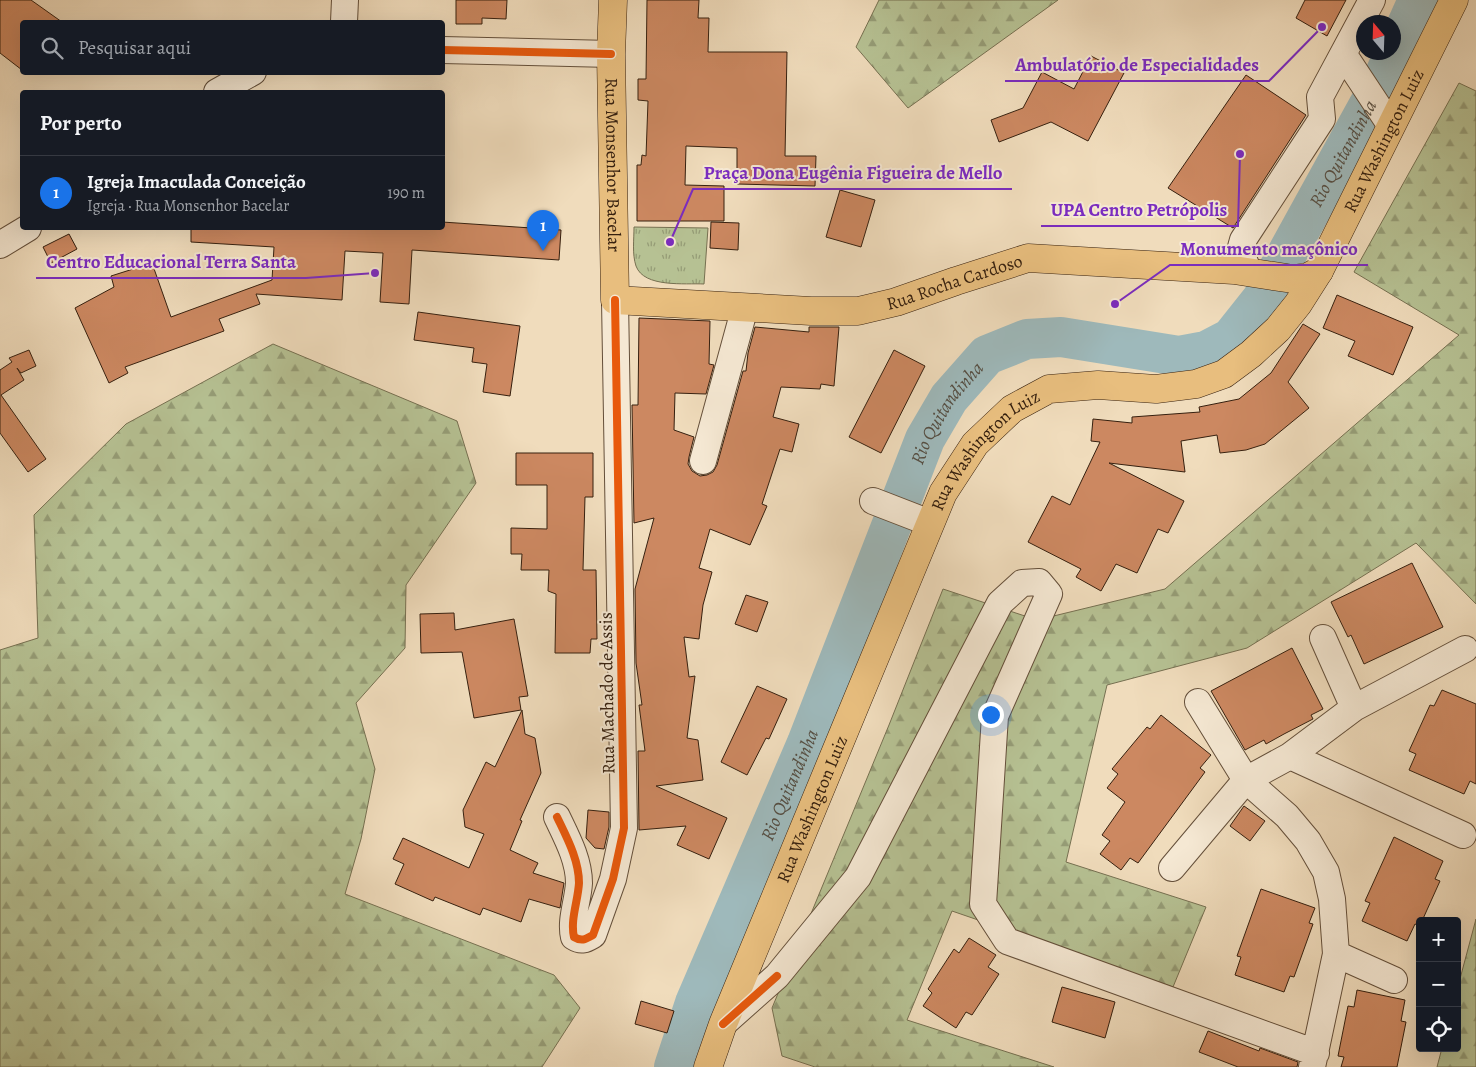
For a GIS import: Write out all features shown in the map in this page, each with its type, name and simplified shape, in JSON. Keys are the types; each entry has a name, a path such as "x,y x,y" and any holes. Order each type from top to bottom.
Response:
{"main road":[{"name":"Rua Monsenhor Bacelar","path":"612,0 611,54 615,300"},
{"name":"Rua Washington Luiz","path":"1319,272 1454,0"},
{"name":"Rua Rocha Cardoso","path":"615,300 811,311 858,311 896,302 1028,258 1249,272 1295,291 1308,277 1319,272"},
{"name":"Rua Washington Luiz","path":"708,1067 723,1024 930,523 943,493 975,444 1012,409 1049,389 1098,385 1156,389 1196,384 1224,374 1251,354 1278,329 1295,291"}],"street":[{"path":"344,20 345,0"},
{"path":"1249,272 1240,252 1243,240 1322,119 1320,98 1372,0"},
{"path":"445,50 611,54"},
{"path":"1344,55 1391,126"},
{"path":"221,90 248,75"},
{"path":"0,245 25,230"},
{"name":"Rua Machado de Assis","path":"557,817 576,858 578,873 577,900 572,930 574,937 578,940 585,940 593,935 613,879 624,828 615,300"},
{"path":"703,461 745,307"},
{"path":"873,501 930,523"},
{"path":"723,1024 777,976 858,878 1000,603 1022,583 1039,582 1049,594 995,716 984,904 1007,941 1314,1060 1336,954 1332,899 1326,872 1308,841 1287,816 1246,780 1198,702"},
{"path":"1323,638 1354,708"},
{"path":"1172,868 1246,780 1290,756 1354,708 1465,649"},
{"path":"1290,756 1463,835"},
{"path":"1336,954 1394,980"}],"green space":[{"path":"879,0 1058,0 908,108 856,47"},
{"path":"1459,83 1476,91 1476,604 1416,543 1247,648 1107,685 1066,862 1206,907 1173,987 952,911 907,1020 1054,1067 815,1067 782,1056 772,1008 943,589 1037,620 1165,589 1459,335 1354,272"},
{"path":"634,227 708,228 704,284 666,283 647,278 640,273 634,257"},
{"path":"273,344 457,421 476,483 406,585 405,648 356,703 375,769 361,839 345,894 554,975 580,1008 542,1067 0,1067 0,650 38,638 34,515 126,424"},
{"path":"1476,919 1476,1067 1437,1067 1441,1052 1461,1052 1461,975"}],"building":[{"path":"0,0 31,0 59,20 20,20 20,68 0,53"},
{"path":"456,0 507,0 506,19 482,18 482,24 456,24"},
{"path":"647,0 699,0 698,18 709,18 708,52 787,52 785,156 816,156 815,186 737,184 737,148 686,146 685,185 724,186 724,221 637,221 637,165 641,165 642,155 646,156 648,101 638,100 638,79 646,79"},
{"path":"1305,0 1346,0 1327,36 1296,18"},
{"path":"1091,56 1124,73 1088,141 1051,122 999,142 991,120 1023,108 1042,72 1074,89"},
{"path":"1246,75 1306,115 1233,228 1168,188"},
{"path":"840,190 875,200 861,247 826,237"},
{"path":"445,222 561,230 559,260 412,250 409,304 380,302 383,253 345,251 342,300 256,294 260,304 219,319 224,331 125,367 128,373 109,383 75,308 114,287 111,276 152,263 171,317 272,280 274,247 191,242 191,230 445,230"},
{"path":"711,222 739,223 738,250 710,248"},
{"path":"69,234 77,249 51,263 43,247"},
{"path":"1337,295 1413,327 1393,375 1348,356 1355,341 1323,328"},
{"path":"418,312 520,326 510,396 483,392 487,364 472,362 474,348 414,340"},
{"path":"639,318 710,321 709,364 714,365 706,394 675,393 674,430 694,437 688,464 692,471 700,476 713,472 717,465 743,371 746,371 748,353 755,327 809,332 809,327 839,327 834,386 821,384 820,389 781,387 773,417 799,424 792,452 780,449 762,504 767,506 750,545 710,529 699,568 712,572 703,605 699,639 684,637 689,677 695,676 687,738 698,740 703,780 656,786 727,818 709,859 677,845 686,826 639,830 638,751 645,751 639,705 642,705 636,663 635,589 654,518 634,523 632,405 638,405"},
{"path":"1303,324 1320,334 1288,382 1309,408 1265,444 1246,450 1220,453 1217,435 1181,441 1185,472 1109,463 1184,501 1168,533 1158,529 1137,573 1116,564 1101,591 1076,577 1081,569 1028,542 1052,496 1070,505 1100,442 1091,441 1093,419 1132,423 1132,417 1200,412 1199,407 1239,399 1271,373"},
{"path":"29,350 36,366 21,373 17,368 24,380 1,395 46,459 28,472 0,433 0,370 12,362 9,358"},
{"path":"894,350 925,366 881,453 849,437"},
{"path":"516,453 593,453 593,497 585,497 583,570 596,570 597,639 591,639 590,653 555,653 556,594 548,591 549,570 521,570 522,554 511,554 511,528 547,529 547,485 516,485"},
{"path":"1412,563 1443,627 1364,664 1351,635 1348,637 1331,602"},
{"path":"746,595 768,602 757,632 735,624"},
{"path":"454,613 455,630 514,619 528,696 519,697 521,710 474,718 462,652 421,653 420,614"},
{"path":"1292,648 1323,709 1311,715 1313,719 1266,744 1264,740 1245,750 1211,691"},
{"path":"757,686 787,699 769,739 766,738 747,775 721,762"},
{"path":"1442,690 1476,704 1476,784 1470,781 1464,794 1409,770 1416,754 1409,751 1430,705 1434,706"},
{"path":"522,710 525,734 535,738 541,773 520,820 522,821 510,850 538,863 533,873 564,883 560,908 529,899 521,922 483,908 480,915 435,897 433,901 395,884 404,864 393,859 403,838 469,868 484,834 465,827 463,810 486,762 495,767"},
{"path":"1161,715 1211,755 1200,768 1205,772 1138,863 1130,858 1121,870 1100,854 1110,841 1102,835 1125,802 1107,788 1118,774 1112,769 1147,727 1150,729"},
{"path":"1244,806 1265,821 1250,841 1230,826"},
{"path":"588,810 609,812 609,827 604,849 595,848 586,838"},
{"path":"1394,837 1443,861 1435,879 1440,881 1424,917 1416,917 1416,924 1407,941 1362,921 1370,903 1365,901"},
{"path":"1261,889 1315,908 1309,923 1313,924 1294,977 1290,976 1284,992 1235,975 1241,957 1237,956"},
{"path":"969,938 996,955 988,967 999,974 972,1015 966,1012 956,1028 923,1006 932,993 928,989 954,949 959,953"},
{"path":"1062,987 1115,1002 1105,1038 1052,1022"},
{"path":"1357,990 1405,1000 1401,1021 1406,1022 1397,1067 1341,1067 1344,1057 1338,1056 1348,1006 1354,1007"},
{"path":"641,1001 674,1011 667,1033 635,1024"},
{"path":"1208,1031 1259,1051 1260,1048 1298,1062 1297,1067 1238,1067 1199,1052"}],"waterway":[{"name":"Rio Quitandinha","path":"674,1067 695,1003 807,743 925,439 949,398 987,355 1027,339 1061,337 1179,356 1206,351 1231,338 1262,299 1381,83 1418,0"}],"cycle path":[{"path":"445,50 611,54"},
{"path":"557,817 572,849 577,866 579,883 573,924 574,937 584,939 593,935 613,879 624,828 615,300"},
{"path":"723,1024 777,976"}],"place":[{"name":"Ambulatório de Especialidades","path":"1322,27"},
{"name":"UPA Centro Petrópolis","path":"1240,154"},
{"name":"Praça Dona Eugênia Figueira de Mello","path":"670,242"},
{"name":"Igreja Imaculada Conceição","path":"543,251"},
{"name":"Centro Educacional Terra Santa","path":"375,273"},
{"name":"Monumento maçônico","path":"1115,304"}]}
